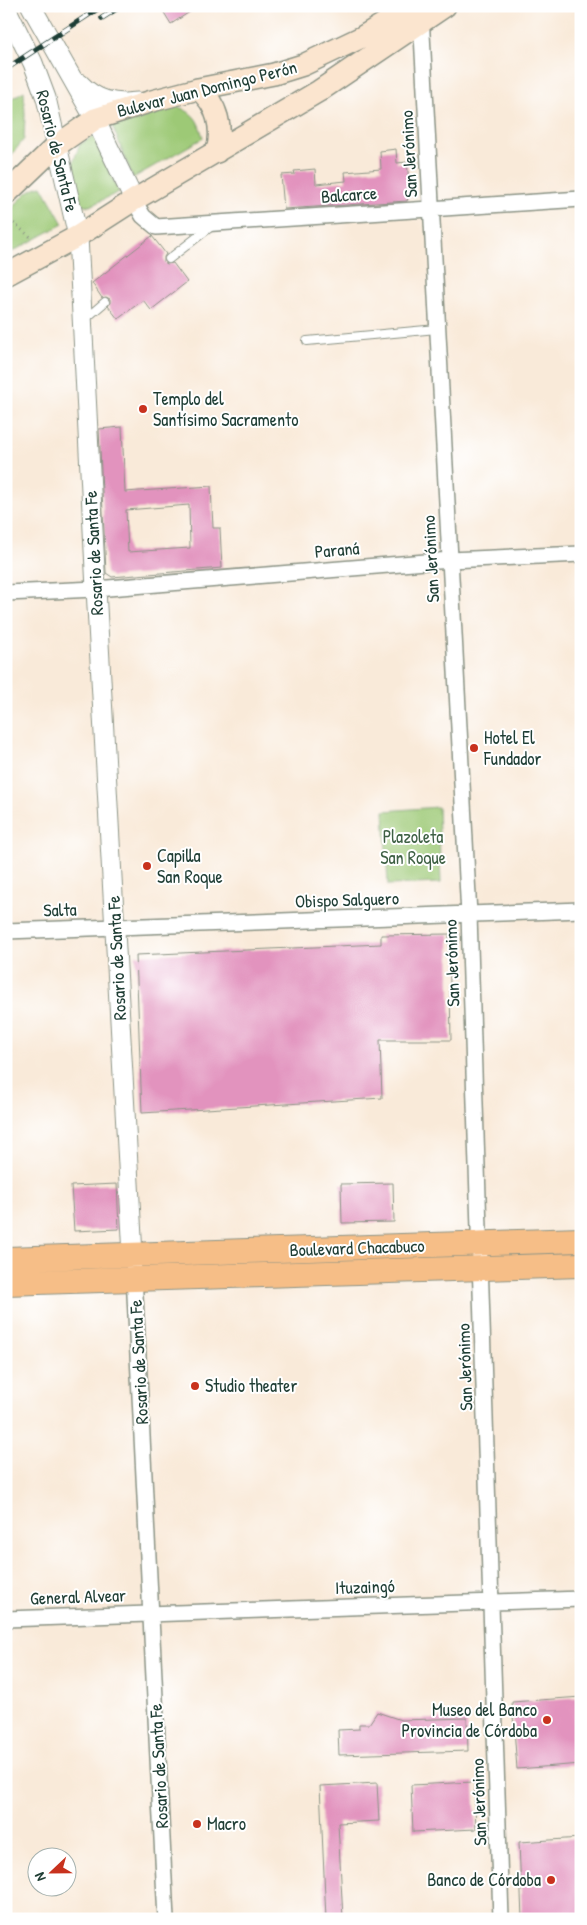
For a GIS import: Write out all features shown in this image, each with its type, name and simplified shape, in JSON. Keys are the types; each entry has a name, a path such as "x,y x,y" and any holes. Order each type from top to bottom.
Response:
{"main road":[{"name":"Bulevar Juan Domingo Perón","path":"6,194 56,146 95,119 198,89 274,74 302,66 418,12 445,6"},
{"name":"Bulevar Juan Domingo Perón","path":"6,275 78,236 134,200 319,91 418,12"},
{"path":"198,89 205,94 217,116 220,128 217,152"},
{"name":"Boulevard Chacabuco","path":"6,1259 581,1240"},
{"name":"Boulevard Chacabuco","path":"6,1283 581,1265"}],"street":[{"name":"Rosario de Santa Fe","path":"31,6 95,119 134,200"},
{"name":"Rosario de Santa Fe","path":"6,8 33,62 48,105 78,236 134,1255 166,1919"},
{"name":"San Jerónimo","path":"418,12 431,208 469,914 501,1919"},
{"path":"67,69 87,92 100,99 126,104 152,101"},
{"name":"Balcarce","path":"134,200 143,216 156,227 581,199"},
{"name":"Paraná","path":"6,593 96,589 450,560 581,554"},
{"name":"Obispo Salguero","path":"115,926 581,910"},
{"name":"Salta","path":"6,931 115,926"},
{"name":"Ituzaingó","path":"151,1612 581,1599"},
{"name":"General Alvear","path":"6,1619 151,1612"}],"lane":[{"path":"169,259 216,223"},
{"path":"82,321 105,302"},
{"path":"307,341 437,329"}],"path":[{"path":"6,217 49,252"}],"green space":[{"path":"24,91 24,139 6,162 6,102"},
{"path":"174,105 194,117 203,138 133,178 112,125"},
{"path":"94,136 119,192 90,206 82,205 73,188 71,175 80,144"},
{"path":"42,186 63,224 6,255 6,216 26,193"},
{"name":"Plazoleta San Roque","path":"438,807 441,883 388,885 384,811"}],"building":[{"path":"160,6 199,6 171,24"},
{"path":"396,149 397,163 407,162 410,192 407,201 284,209 281,175 295,174 294,171 315,169 316,184 346,181 345,172 381,169 380,151"},
{"path":"152,236 166,254 164,262 167,264 173,263 187,282 151,310 143,300 118,319 108,306 110,299 102,298 92,283"},
{"path":"122,427 125,492 211,486 213,528 220,528 222,568 112,577 106,573 99,429","holes":["189,505 190,548 128,552 126,510"]},
{"path":"449,934 451,1040 380,1040 382,1098 142,1113 136,955 381,944 381,935"},
{"path":"393,1183 394,1222 342,1223 341,1184"},
{"path":"117,1184 119,1229 74,1231 71,1186"},
{"name":"Museo del Banco Provincia de Córdoba","path":"581,1697 581,1764 517,1769 512,1702"},
{"path":"377,1712 401,1720 467,1718 468,1751 339,1755 338,1730 359,1729 359,1724 369,1724"},
{"path":"474,1782 476,1829 413,1832 411,1785"},
{"path":"377,1783 379,1821 338,1823 343,1919 326,1919 320,1786"},
{"name":"Banco de Córdoba","path":"581,1838 581,1919 522,1919 519,1842"}],"railway":[{"path":"6,69 102,6"},
{"path":"102,18 121,6"}],"place":[{"name":"Templo del Santísimo Sacramento","path":"143,409"},
{"name":"Hotel El Fundador","path":"474,748"},
{"name":"Capilla San Roque","path":"147,866"},
{"name":"Studio theater","path":"195,1386"},
{"name":"Museo del Banco Provincia de Córdoba","path":"547,1720"},
{"name":"Macro","path":"197,1824"},
{"name":"Banco de Córdoba","path":"551,1880"}]}
